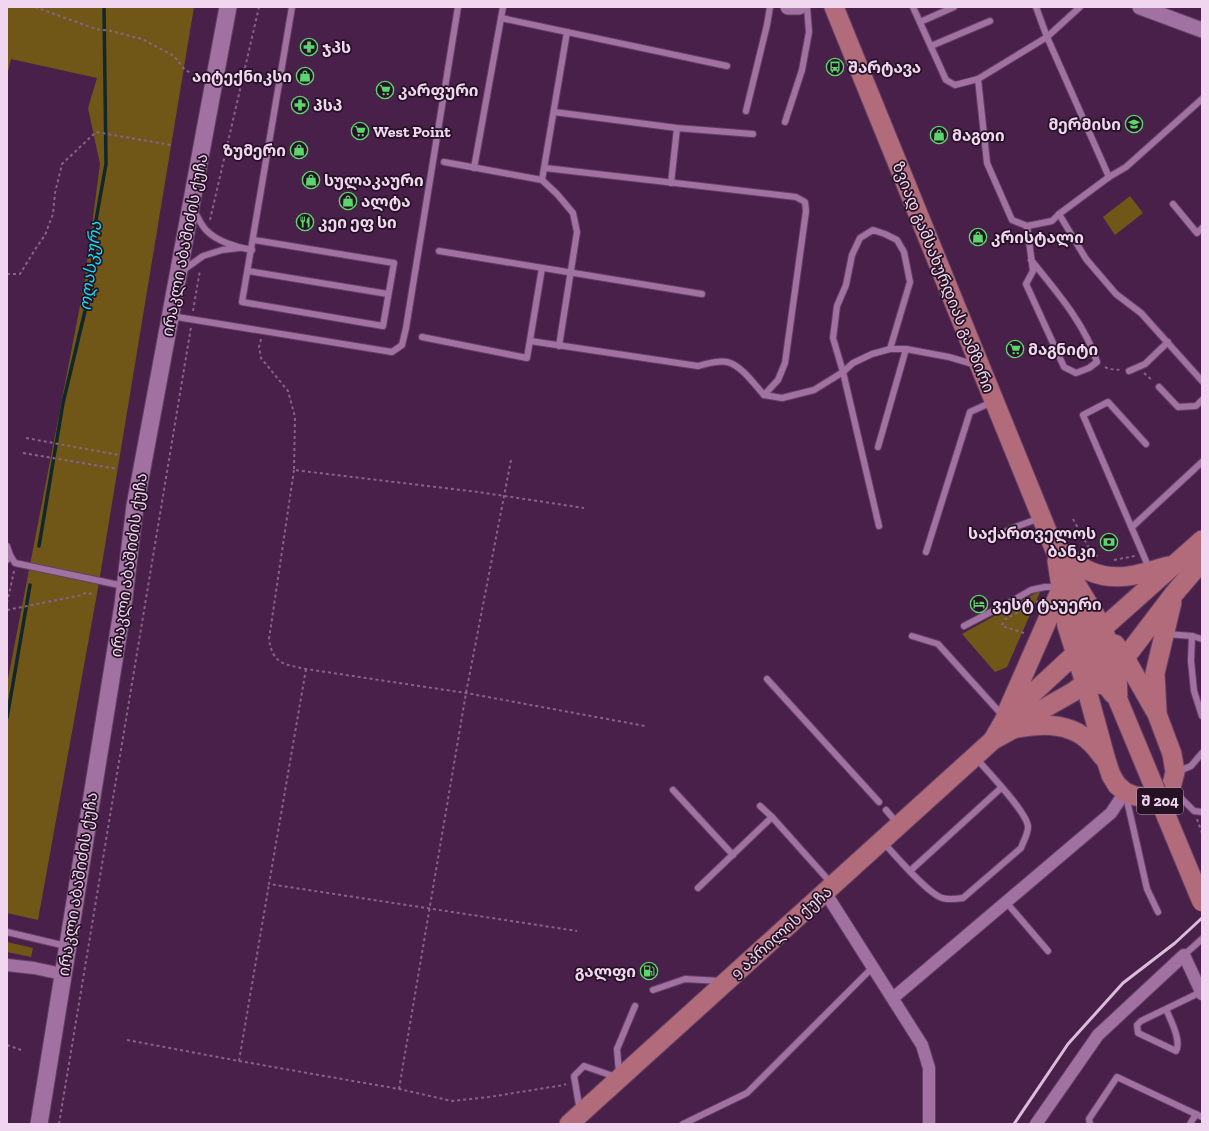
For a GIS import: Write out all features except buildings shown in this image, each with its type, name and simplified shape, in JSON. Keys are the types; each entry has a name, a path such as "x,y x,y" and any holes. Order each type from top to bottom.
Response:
{"main road":[{"name":"ირაკლი აბაშიძის ქუჩა","path":"39,1124 125,586 135,506 228,7"},
{"name":"ზვიად გამსახურდიას გამზირი","path":"834,7 1054,548 1062,587 1067,626 1082,648 1116,671"},
{"path":"1010,724 1082,648 1202,540"},
{"name":"ზვიად გამსახურდიას გამზირი","path":"1054,548 1103,628 1116,671 1118,700 1202,902"},
{"path":"1054,548 1088,570 1101,575 1131,577 1176,564"},
{"path":"1010,724 1043,709 1073,692 1085,683 1116,671 1173,595 1202,561"},
{"path":"1010,724 1013,697 1062,587"},
{"path":"1082,648 1085,683 1111,775 1117,785 1126,792 1135,796 1154,798 1166,793 1173,780 1172,754 1157,714 1155,673 1173,595"},
{"path":"1116,671 1157,714"},
{"path":"1010,724 1062,727 1083,736 1091,742 1106,760"},
{"name":"9 აპრილის ქუჩა","path":"574,1119 1010,724"}],"street":[{"path":"788,7 799,7"},
{"path":"1140,7 1202,30"},
{"path":"893,998 1111,813 1126,792"},
{"path":"829,888 873,967 922,1046 929,1068 930,1124"},
{"path":"1036,1124 1098,1035 1184,955 1202,993"},
{"path":"7,965 34,968 62,974"}],"lane":[{"path":"254,240 394,263 383,326 242,302 254,240 292,7"},
{"path":"170,316 392,352 402,345 458,7"},
{"path":"474,168 503,7"},
{"path":"746,111 770,7"},
{"path":"785,122 802,70 809,32 808,7"},
{"path":"913,7 946,80 955,85 978,79 1047,37 1080,7"},
{"path":"920,22 954,7"},
{"path":"1036,7 1047,37 1109,177"},
{"path":"501,18 727,66"},
{"path":"931,46 990,21"},
{"path":"542,180 567,32"},
{"path":"978,79 987,163 1012,220 1027,226 1052,221 1058,214 1109,177 1126,167 1202,99"},
{"path":"554,112 677,128 753,134"},
{"path":"671,183 677,128"},
{"path":"444,162 542,180 557,194 574,214 577,232 559,346"},
{"path":"544,168 796,198 805,202 806,211 785,363 778,380 764,395"},
{"path":"1173,204 1197,233 1202,228"},
{"path":"191,207 207,231 219,239 239,248"},
{"path":"1058,214 1086,259 1116,294 1141,313 1202,381"},
{"path":"1027,226 1031,260 1033,271 1026,284 1064,367 1076,373 1089,368 1097,362 1092,347 1066,304 1031,260"},
{"path":"879,526 844,372 833,338 837,306 846,285 852,254 860,238 873,230 896,240 904,252 910,282 890,349"},
{"path":"178,274 203,256 222,250 239,248 252,250"},
{"path":"439,251 702,294"},
{"path":"422,337 527,358 542,268"},
{"path":"248,271 388,294"},
{"path":"530,341 698,366 713,362 726,362 735,365 764,395 782,398 796,396 814,390 844,372 853,363 872,354 890,349 906,349 949,357 980,366"},
{"path":"1129,371 1145,364 1168,342"},
{"path":"878,447 906,349"},
{"path":"1158,386 1178,407 1196,406 1202,400"},
{"path":"926,552 970,412 994,401"},
{"path":"1146,444 1108,402 1083,415 1151,572"},
{"path":"1132,527 1202,462"},
{"path":"982,537 994,537 1042,517"},
{"path":"7,546 9,557 15,563 125,586"},
{"path":"964,626 1012,602 1031,590 1045,587 1062,587"},
{"path":"1164,634 1192,636 1202,639"},
{"path":"912,636 938,644 1010,724"},
{"path":"1192,636 1190,661 1194,691 1202,716"},
{"path":"767,679 878,802"},
{"path":"1202,753 1190,766 1173,780 1194,811 1202,812"},
{"path":"882,841 929,890 942,898 954,899 963,898 1021,848 1028,827 1025,817 974,757"},
{"path":"910,871 1001,788"},
{"path":"673,790 733,855"},
{"path":"1126,792 1147,889 1158,912"},
{"path":"760,806 772,817 829,888"},
{"path":"886,810 899,825"},
{"path":"698,888 772,817"},
{"path":"1006,902 1048,951"},
{"path":"7,932 67,946"},
{"path":"1184,955 1202,939"},
{"path":"683,1124 747,1093 873,967"},
{"path":"653,990 684,979 727,981"},
{"path":"1166,1009 1178,1042 1178,1048 1176,1050 1138,1033 1137,1025 1141,1021 1166,1009 1202,993"},
{"path":"574,1119 574,1076 584,1066 620,1078 617,1049 635,1006"},
{"path":"1090,1124 1089,1119 1117,1077 1199,1115 1190,1124"}],"path":[{"path":"35,7 96,29 111,31 142,40 174,56 185,70 191,73"},
{"path":"207,231 212,215 225,151 259,7"},
{"path":"7,274 20,274 45,235 53,214 55,192 62,164 96,132 171,145"},
{"path":"59,1124 203,256"},
{"path":"263,331 259,347 261,358 288,390 295,417 294,470 269,639 271,650 276,659 288,665 306,669 466,693 645,726"},
{"path":"1097,362 1108,369 1129,371"},
{"path":"1137,367 1158,386"},
{"path":"26,438 119,455"},
{"path":"23,453 117,469"},
{"path":"399,1089 466,693 511,460"},
{"path":"294,470 504,496 584,508"},
{"path":"1073,519 1089,548 1101,561"},
{"path":"1112,560 1143,554"},
{"path":"7,604 15,563"},
{"path":"7,610 82,595 85,593 95,594"},
{"path":"1024,633 1002,626 1004,620 1038,601"},
{"path":"239,1061 306,669"},
{"path":"1194,811 1202,833"},
{"path":"269,884 578,931"},
{"path":"127,1040 399,1089 452,1101 564,1086 574,1076"},
{"path":"7,1045 21,1050"}],"shaded area":[{"path":"7,7 194,7 98,588 38,920 7,913 7,684 84,285 100,164 88,108 97,78 11,59 7,76"},
{"path":"1130,196 1143,213 1115,235 1103,217"},
{"path":"1041,590 1007,667 995,672 962,634"},
{"path":"7,942 33,948 31,957 7,952"}],"waterway":[{"name":"ოღასკურა","path":"39,546 63,403 91,286 96,220 106,164 104,7"},
{"path":"7,718 30,585"}],"railway":[{"path":"1014,1124 1068,1044 1123,983 1175,943 1202,918"}],"place":[{"name":"ჯპს","path":"309,47"},
{"name":"შარტავა","path":"835,67"},
{"name":"აიტექნიკსი","path":"305,76"},
{"name":"კარფური","path":"385,90"},
{"name":"პსპ","path":"300,105"},
{"name":"მერმისი","path":"1134,124"},
{"name":"West Point","path":"360,131"},
{"name":"მაგთი","path":"939,135"},
{"name":"ზუმერი","path":"299,150"},
{"name":"სულაკაური","path":"311,180"},
{"name":"ალტა","path":"348,201"},
{"name":"კეი ეფ სი","path":"305,222"},
{"name":"კრისტალი","path":"978,237"},
{"name":"მაგნიტი","path":"1015,349"},
{"name":"საქართველოს ბანკი","path":"1109,542"},
{"name":"ვესტ ტაუერი","path":"979,604"},
{"name":"გალფი","path":"649,971"}]}
